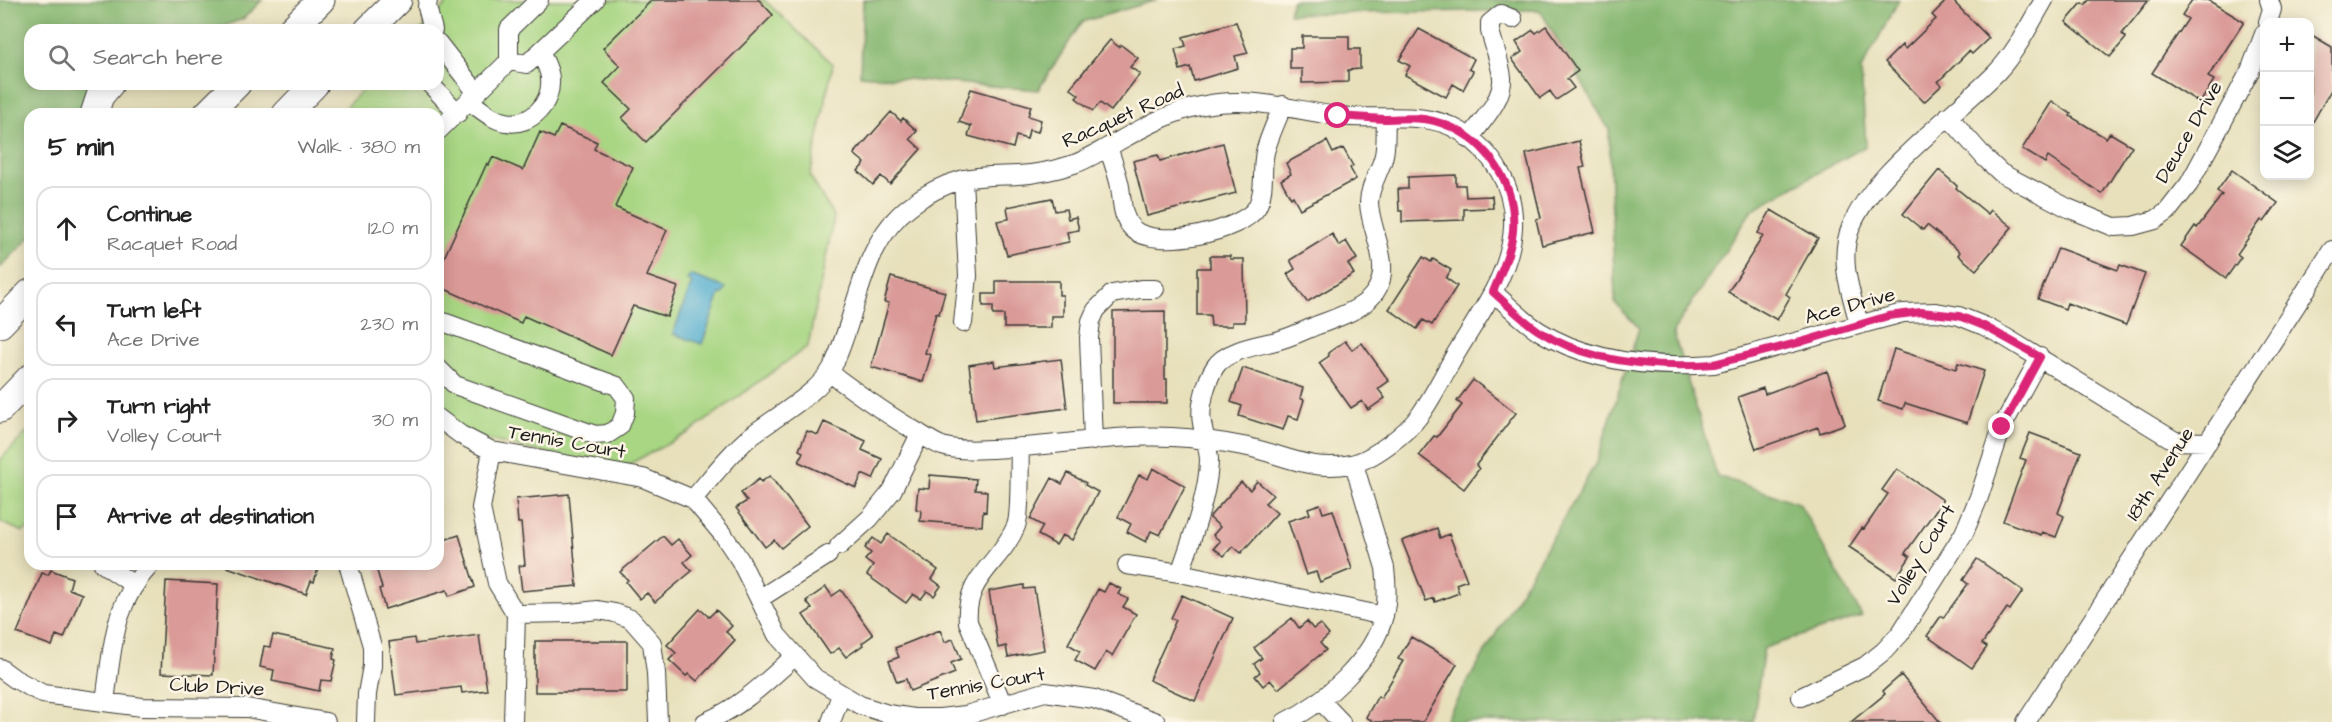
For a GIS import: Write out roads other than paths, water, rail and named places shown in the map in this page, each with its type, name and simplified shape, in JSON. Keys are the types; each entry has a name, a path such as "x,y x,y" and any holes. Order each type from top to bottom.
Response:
{"highway":[{"path":"294,24 321,0"},
{"path":"374,24 398,0"},
{"path":"96,108 105,90"},
{"path":"213,108 231,90"},
{"path":"292,108 309,90"},
{"path":"0,324 24,299"},
{"path":"0,409 24,386"}],"street":[{"path":"428,0 427,8 432,24"},
{"path":"444,126 509,61 509,29 539,0"},
{"path":"509,61 527,64 595,0"},
{"path":"1859,325 1846,267 1847,241 1855,216 1870,193 1948,116 1999,70 2016,48 2044,0"},
{"path":"2269,18 2272,9 2270,0"},
{"path":"1469,139 1498,97 1501,88 1502,78 1490,23 1501,14 1513,20"},
{"name":"Deuce Drive","path":"1948,116 2001,173 2068,208 2114,226 2133,226 2155,220 2167,212 2189,184 2250,71 2260,46"},
{"path":"443,90 468,102 490,117 516,123 531,117 544,106 549,93 550,76 540,52"},
{"path":"444,55 468,102"},
{"name":"Racquet Road","path":"693,499 730,455 783,414 830,373 856,306 870,259 878,242 896,219 911,205 930,193 963,179 1045,172 1079,163 1162,118 1198,106 1242,101 1283,105 1338,116 1417,118 1454,128 1492,159 1506,184 1511,201 1513,233 1493,292 1420,416 1402,434 1354,464 1312,465 1286,460 1246,447 1205,440 1157,436 985,449 945,447 883,412 830,373"},
{"path":"1108,147 1119,184 1123,212 1133,229 1142,236 1161,239 1204,233 1237,222 1252,213 1257,206 1262,195 1265,152 1283,105"},
{"path":"1180,573 1195,528 1205,484 1209,459 1201,420 1202,408 1216,365 1227,357 1249,348 1277,341 1345,315 1361,307 1377,291 1382,278 1383,264 1369,201 1384,157 1386,119"},
{"path":"963,179 968,276 963,323"},
{"name":"18th Avenue","path":"2026,722 2332,250"},
{"path":"1094,441 1089,338 1091,321 1096,310 1112,294 1141,289 1155,290"},
{"name":"Ace Drive","path":"1493,292 1539,331 1554,339 1602,357 1622,361 1685,366 1714,364 1888,316 1921,312 1959,316 1984,326 2040,357 2175,441 2208,442"},
{"path":"444,322 617,386 626,398 625,413 620,426 608,434 595,435 455,385 444,374"},
{"name":"Volley Court","path":"1801,697 1865,666 1884,651 1899,634 1964,533 1979,497 2002,427 2040,357"},
{"name":"Tennis Court","path":"444,422 492,451 643,478 693,499 724,536 740,560 777,635 815,678 860,705 888,714 914,718 948,719 1045,692 1094,699 1156,722"},
{"path":"759,599 833,550 870,518 892,491 920,434"},
{"path":"1003,705 968,622 967,608 974,586 1008,542 1017,523 1020,447"},
{"path":"492,451 481,508 497,583 516,614 513,722"},
{"path":"1285,722 1320,700 1343,681 1369,648 1384,616 1387,586 1385,568 1354,464"},
{"path":"1127,565 1180,573 1384,616"},
{"path":"112,570 134,585"},
{"path":"0,668 43,694 105,701 120,609 134,585 147,570"},
{"path":"350,570 372,646 366,722"},
{"path":"516,614 598,610 631,619 652,643 658,722"},
{"path":"705,722 723,715 795,656"},
{"path":"831,722 841,695"},
{"path":"1320,700 1341,722"},
{"name":"Club Drive","path":"105,701 142,706 247,708 326,722"}],"water":[{"path":"690,275 726,288 723,294 720,294 702,344 673,334 692,282 687,280"}]}
